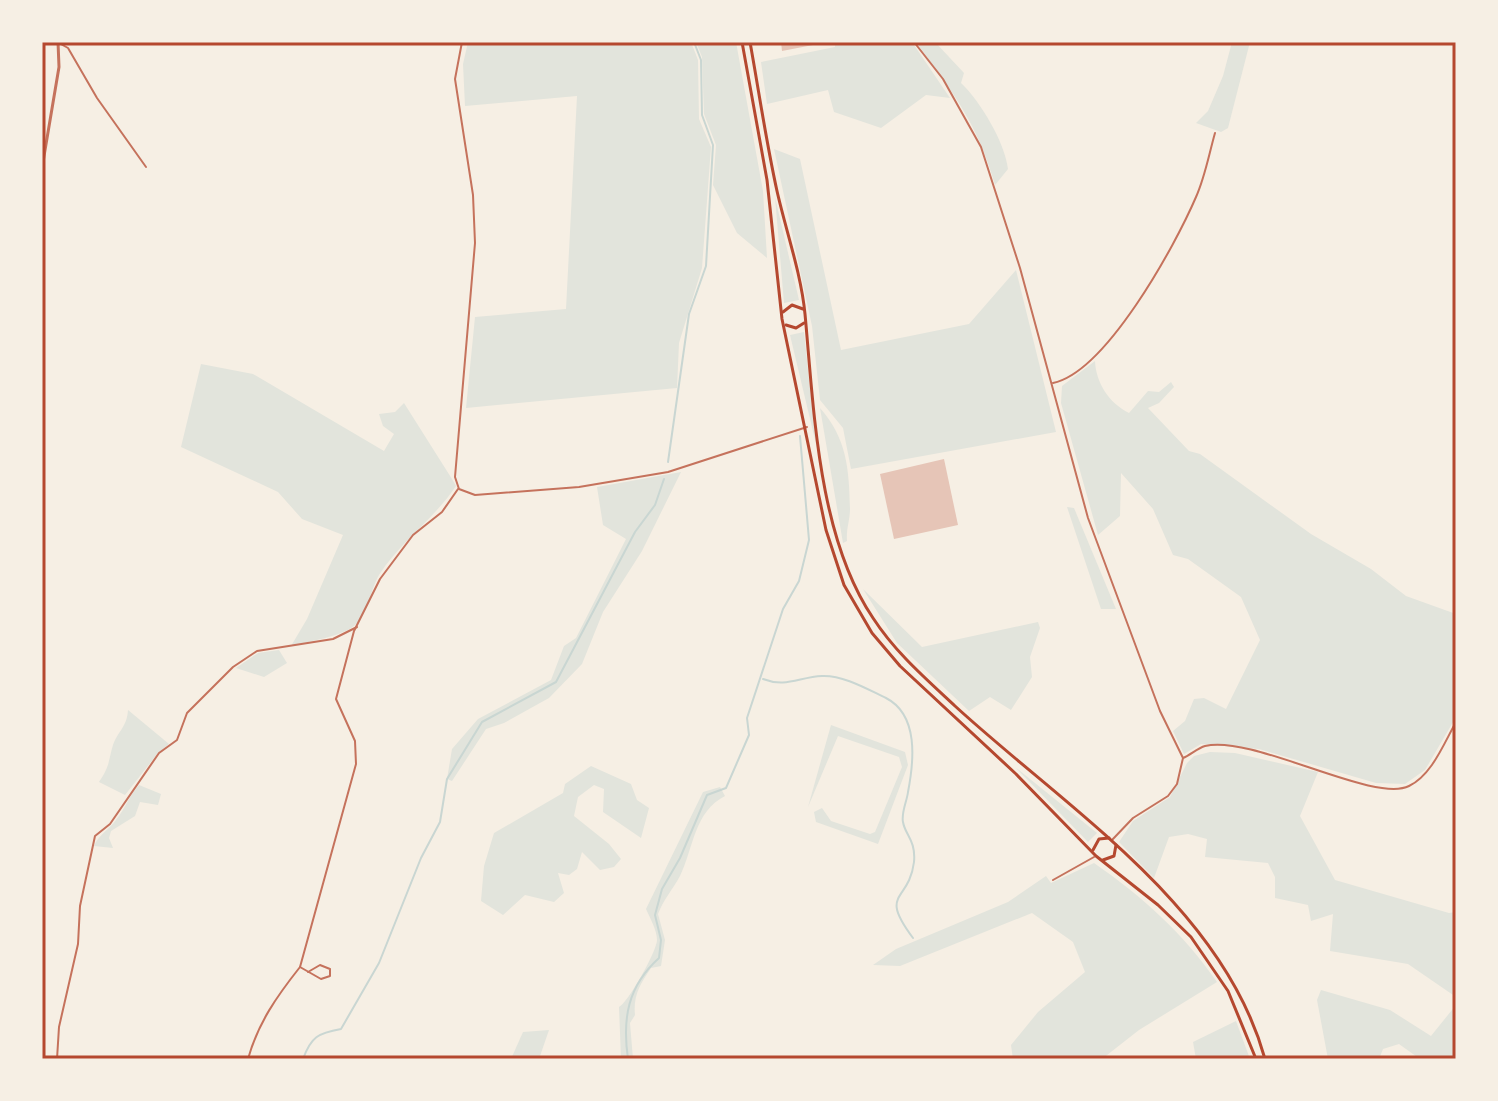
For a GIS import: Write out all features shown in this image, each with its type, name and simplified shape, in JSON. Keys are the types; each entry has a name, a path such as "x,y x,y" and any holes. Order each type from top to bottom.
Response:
{"main road":[{"path":"742,42 767,180 782,315 830,547 844,585 872,633 900,666 1095,854 1169,914 1203,952 1233,999 1256,1059"},
{"path":"750,42 777,191 805,313 834,524 847,568 866,607 910,664 1015,760 1114,841 1218,957 1245,1003 1265,1059"},
{"path":"782,315 792,305 805,313"},
{"path":"784,322 796,328 805,321"},
{"path":"1095,854 1099,839 1114,841"},
{"path":"1103,860 1114,856 1114,841"}],"street":[{"path":"42,168 52,119 58,42 68,48 97,98 146,167"},
{"path":"459,489 475,243 473,195 455,79 462,42"},
{"path":"914,42 943,79 981,147 1052,383 1088,518 1160,711 1183,758 1177,784 1168,796 1133,818 1114,841"},
{"path":"1052,383 1066,380 1093,358 1148,286 1197,195 1215,133"},
{"path":"459,489 475,495 579,487 668,472 807,427"},
{"path":"248,1059 255,1033 266,1013 300,967 356,764 355,741 336,699 357,627 380,579 413,535 442,512 459,489"},
{"path":"57,1059 59,1027 78,944 80,906 95,836 116,816 159,753 177,740 187,713 233,667 257,651 333,639 357,627"},
{"path":"1183,758 1206,746 1248,750 1376,787 1407,788 1426,772 1456,722"},
{"path":"1053,880 1095,854"},
{"path":"300,967 308,972 321,979 330,976 330,969 320,965 308,972"}],"shaded area":[{"path":"468,42 691,42 698,60 699,119 711,147 702,268 679,343 677,388 466,408 475,317 566,309 577,96 465,106 463,64"},
{"path":"696,42 736,42 763,191 767,258 737,233 713,185 716,145 704,114 702,57"},
{"path":"835,42 912,42 950,98 926,95 881,128 834,112 828,90 767,104 761,62 835,47"},
{"path":"916,42 935,42 964,73 961,83 991,123 1006,159 1008,169 995,185 972,126 953,93"},
{"path":"1232,42 1250,42 1228,128 1221,132 1196,123 1208,111 1223,76"},
{"path":"774,149 800,159 841,350 969,324 1016,270 1056,432 851,469 843,428 820,400 812,326"},
{"path":"775,197 799,300 784,303"},
{"path":"804,332 816,444 790,335"},
{"path":"1095,361 1105,392 1115,404 1129,413 1148,391 1159,392 1171,382 1174,387 1159,403 1148,408 1189,451 1200,454 1311,534 1371,569 1406,596 1456,614 1456,717 1425,770 1405,784 1376,783 1259,749 1201,744 1184,754 1173,731 1185,721 1194,699 1204,698 1226,709 1260,640 1241,597 1188,559 1173,555 1153,509 1121,473 1120,516 1098,535 1061,403 1062,386"},
{"path":"201,364 253,374 384,451 394,434 383,426 379,414 395,412 404,403 456,486 379,575 360,620 350,629 291,646 307,619 343,535 302,519 278,492 181,447"},
{"path":"820,408 836,431 845,455 850,513 847,541 843,543"},
{"path":"681,472 642,551 603,612 582,664 549,698 504,723 486,729 452,781 447,779 452,749 478,719 551,680 564,646 576,638 626,539 603,525 597,487"},
{"path":"1067,507 1074,508 1116,609 1101,609"},
{"path":"863,589 922,647 1038,622 1040,628 1030,657 1032,677 1011,710 990,697 969,711 897,643"},
{"path":"279,650 287,663 264,677 236,668 258,653"},
{"path":"128,710 169,744 158,753 125,795 99,782"},
{"path":"831,725 905,752 908,765 878,844 816,822 814,812 822,808 831,821 870,834 875,832 902,767 899,757 838,736 808,807"},
{"path":"1210,752 1235,753 1318,772 1300,816 1335,880 1449,913 1456,912 1456,997 1408,964 1330,951 1333,914 1311,921 1308,905 1275,898 1275,877 1268,863 1205,857 1207,839 1188,834 1169,837 1154,878 1119,842 1133,821 1170,797 1187,763 1194,756"},
{"path":"591,766 631,784 637,800 649,808 641,838 603,812 604,789 594,785 578,797 574,816 609,844 621,859 614,867 600,870 582,852 577,869 569,875 558,873 564,893 554,902 525,895 503,915 481,901 484,866 494,833 563,793 565,784"},
{"path":"1015,767 1097,833 1088,842"},
{"path":"139,785 161,794 158,805 140,802 135,816 111,831 109,838 113,848 94,846 119,816"},
{"path":"720,787 725,796 707,811 701,821 680,876 658,914 665,940 661,966 651,968 638,990 635,1015 630,1023 633,1059 621,1059 619,1007 641,976 657,940 646,909 703,792"},
{"path":"1094,863 1161,917 1217,982 1139,1030 1102,1059 1013,1059 1011,1045 1038,1012 1085,972 1073,942 1032,913 900,966 873,965 896,949 1008,902 1046,876 1051,883"},
{"path":"1321,990 1390,1010 1431,1036 1456,1005 1456,1059 1420,1059 1399,1044 1383,1049 1379,1059 1328,1059 1317,1000"},
{"path":"1236,1021 1250,1059 1196,1059 1193,1042"},
{"path":"549,1030 539,1059 511,1059 523,1032"}],"building":[{"path":"781,42 812,42 813,45 782,51"},
{"path":"944,459 958,525 894,539 880,474"}],"waterway":[{"path":"668,462 689,314 706,266 713,145 702,115 701,60 694,42"},
{"path":"628,1059 626,1030 630,1004 640,980 659,958 661,940 655,915 662,889 680,858 707,795 726,788 749,735 747,718 783,609 799,581 809,540 800,436"},
{"path":"303,1059 316,1037 341,1029 379,963 421,858 440,822 447,779 482,722 556,682 635,532 655,505 664,479"},
{"path":"763,679 786,682 822,676 838,678 886,698 904,716 912,740 912,753 903,818 912,843 914,862 897,904 903,923 913,938"}]}
